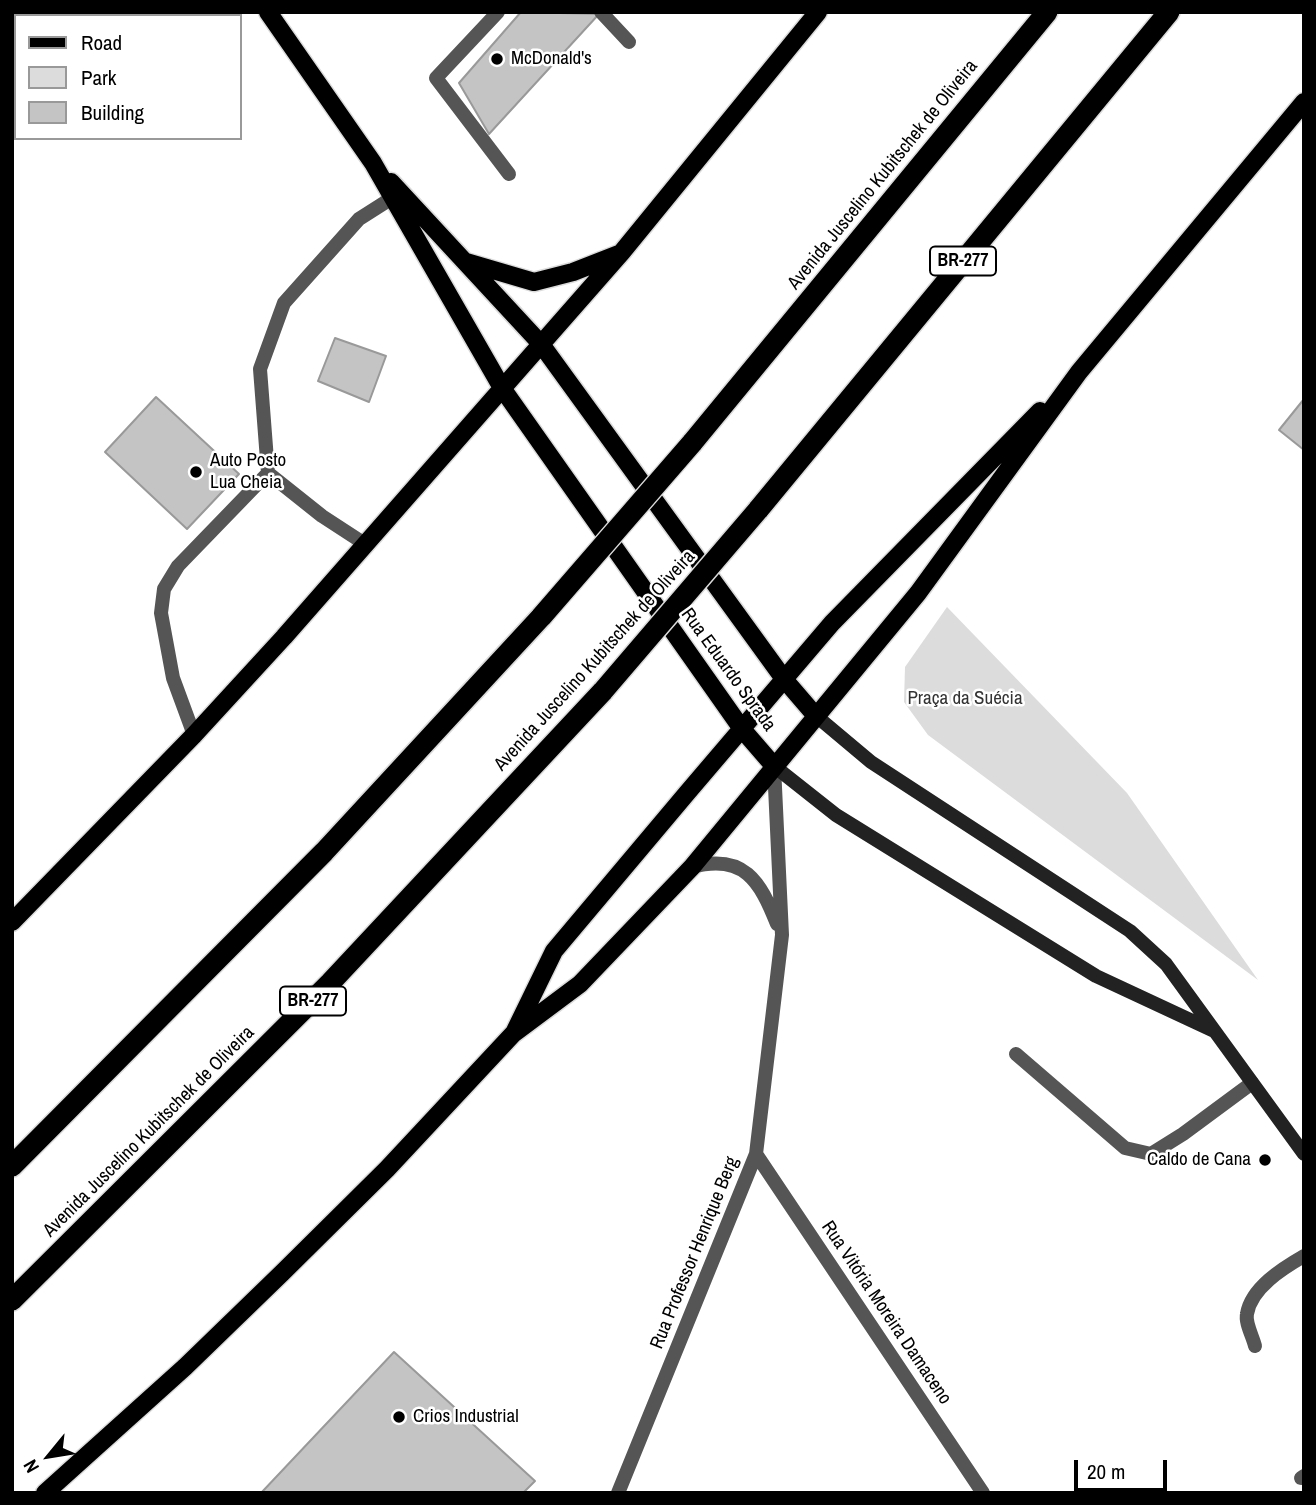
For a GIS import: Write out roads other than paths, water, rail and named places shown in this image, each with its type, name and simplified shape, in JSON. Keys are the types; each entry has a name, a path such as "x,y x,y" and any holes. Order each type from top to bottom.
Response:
{"highway":[{"name":"Avenida Juscelino Kubitschek de Oliveira","path":"12,1166 324,852 542,616 692,443 1047,12"},
{"name":"Avenida Juscelino Kubitschek de Oliveira","path":"12,1300 330,983 603,691 758,510 1168,12"}],"main road":[{"name":"Rua Eduardo Sprada","path":"268,12 373,163 502,388 742,729 774,766 836,815 1096,976 1215,1031"},
{"path":"12,922 194,735 365,544 622,252 818,12"},
{"path":"45,1493 185,1367 387,1169 513,1034 580,984 692,867 918,593 1079,372 1304,102"},
{"name":"Rua Eduardo Sprada","path":"373,163 541,344 784,679 815,715 871,762 1130,931 1166,964 1304,1154"},
{"path":"465,262 534,282 573,272 622,252"},
{"path":"513,1034 554,951 784,679 887,564 1079,372"}],"street":[{"path":"498,12 436,78 509,174"},
{"path":"601,12 629,42"},
{"path":"365,544 323,516 268,473 260,369 284,303 359,219 392,198"},
{"path":"194,735 173,678 161,612 164,589 178,566 268,473"},
{"name":"Rua Professor Henrique Berg","path":"618,1493 756,1154 782,935 774,766"},
{"name":"Rua Professor Henrique Berg","path":"692,867 725,864 745,872 763,890 782,935"},
{"path":"1016,1054 1125,1148 1152,1154 1252,1083"},
{"name":"Rua Vitória Moreira Damaceno","path":"756,1154 983,1493"},
{"path":"1255,1346 1246,1316 1253,1297 1290,1264 1304,1256"}],"place":[{"name":"McDonald's","path":"497,59"},
{"name":"Auto Posto Lua Cheia","path":"196,472"},
{"name":"Caldo de Cana","path":"1265,1160"},
{"name":"Crios Industrial","path":"399,1417"}],"park label":[{"name":"Praça da Suécia","path":"965,699"}]}
